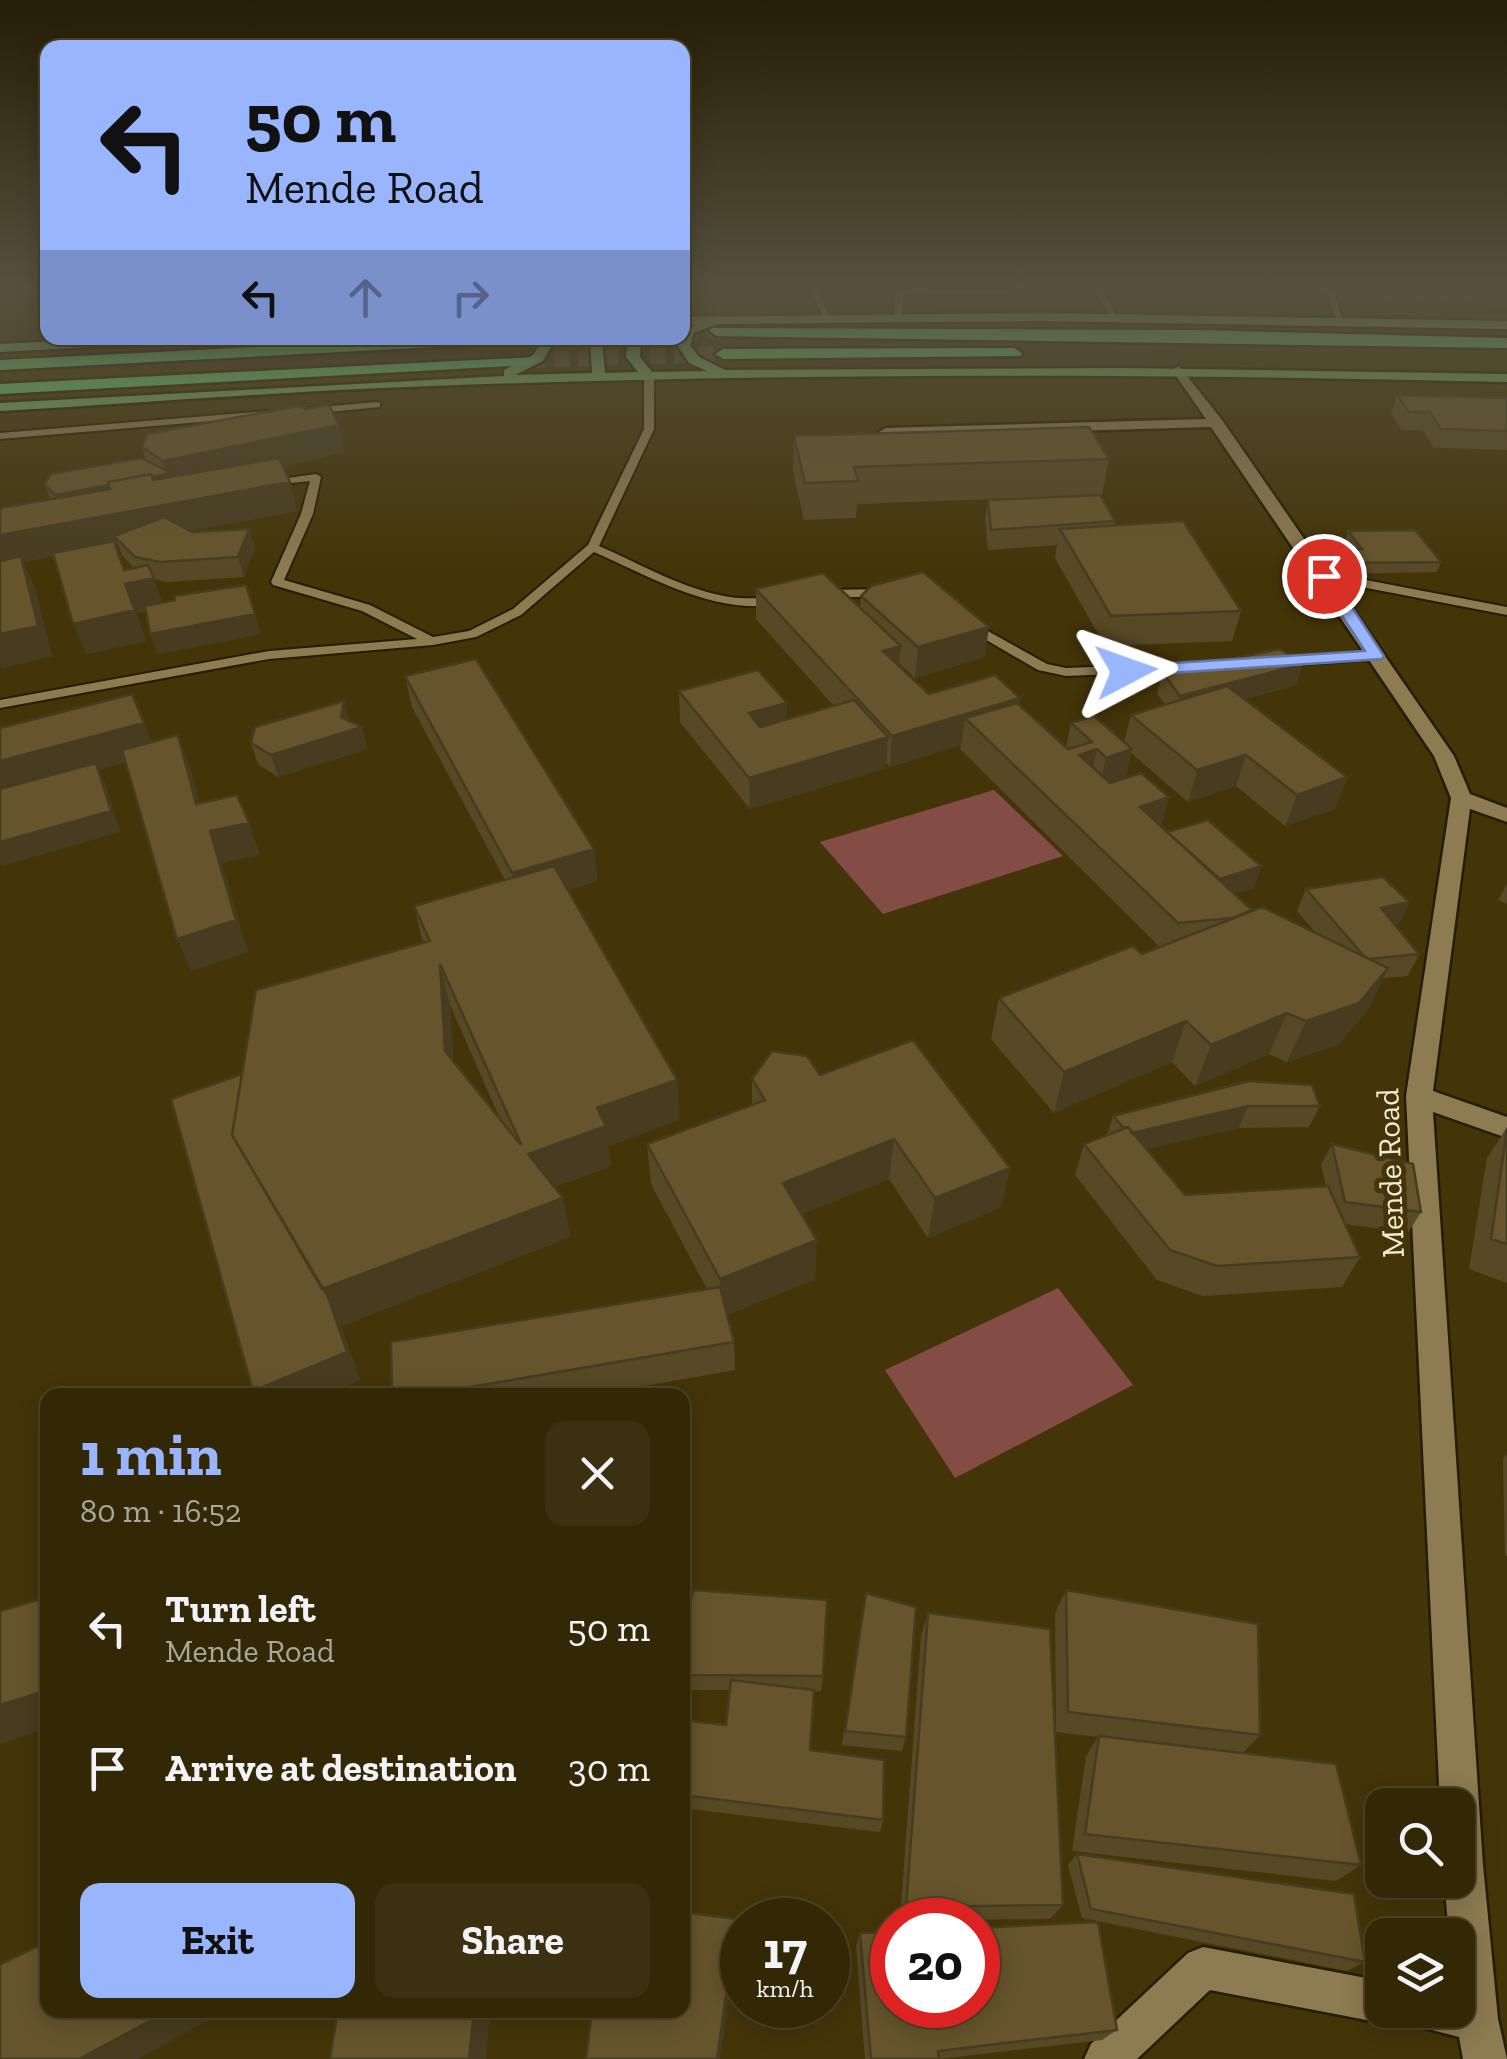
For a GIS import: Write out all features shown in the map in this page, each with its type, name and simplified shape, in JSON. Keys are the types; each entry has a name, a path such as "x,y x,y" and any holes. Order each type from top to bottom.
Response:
{"highway":[{"path":"0,389 126,382"}],"main road":[{"path":"0,407 452,382"}],"street":[{"path":"1188,382 1444,756 1461,798 1507,815"},
{"path":"886,432 1217,423"},
{"name":"Mende Road","path":"1461,798 1418,1096 1461,1826 1481,2039"},
{"path":"1418,1096 1507,1128"},
{"path":"1106,2059 1203,1968 1365,1999"}],"lane":[{"path":"0,704 269,655 433,641 472,634 518,612 592,547 649,428 649,382"},
{"path":"301,411 378,405"},
{"path":"0,436 282,413"},
{"path":"260,485 316,477 307,514 277,582 366,608 433,641"},
{"path":"592,547 736,605 796,598"},
{"path":"1324,576 1507,610"},
{"path":"814,595 870,590 904,595"},
{"path":"961,620 1043,667 1066,672 1224,665"},
{"path":"1262,663 1376,656"}],"shaded area":[{"path":"994,790 1063,856 883,914 820,842"},
{"path":"1058,1288 1133,1385 955,1478 885,1370"}],"building":[{"path":"1397,395 1507,398 1507,431 1441,429 1430,412 1409,412"},
{"path":"329,405 339,425 163,461 142,447 147,434 298,406 306,409"},
{"path":"1089,427 1109,459 854,467 858,481 805,483 794,436"},
{"path":"141,458 171,473 55,495 45,485 50,474"},
{"path":"279,458 290,482 0,535 0,508 110,489 108,482 151,474 153,480"},
{"path":"1100,495 1115,521 991,530 988,500"},
{"path":"164,517 192,532 249,529 238,557 160,562 135,557 114,536"},
{"path":"1183,521 1241,611 1111,616 1060,529"},
{"path":"1415,530 1441,562 1341,563 1331,550 1362,549 1348,531"},
{"path":"114,541 124,570 148,565 154,578 125,584 135,610 73,624 53,553"},
{"path":"21,556 38,626 0,634 0,561"},
{"path":"923,572 989,627 918,647 861,596 871,586"},
{"path":"823,573 901,646 883,651 929,694 995,675 1020,698 892,736 756,589"},
{"path":"246,585 255,614 150,634 145,606 175,600 174,596"},
{"path":"1280,649 1303,664 1180,696 1163,673"},
{"path":"476,659 594,849 512,873 405,676"},
{"path":"758,670 787,703 749,713 760,727 854,700 888,737 749,778 679,691"},
{"path":"1227,686 1347,777 1297,795 1246,755 1197,770 1131,715"},
{"path":"132,694 144,723 0,761 0,728"},
{"path":"344,701 341,717 362,727 271,755 251,743 255,727"},
{"path":"1017,703 1068,749 1092,742 1071,723 1094,716 1132,749 1106,758 1097,749 1079,755 1110,783 1141,773 1169,797 1140,807 1252,910 1233,918 1178,923 965,718"},
{"path":"178,735 196,804 237,795 249,823 210,831 236,920 177,939 122,750"},
{"path":"96,763 111,811 0,842 0,789"},
{"path":"1208,820 1261,866 1220,879 1167,832"},
{"path":"554,866 677,1080 597,1108 606,1126 528,1154 563,1198 322,1289 232,1135 256,990 430,941 414,906","holes":["440,964 521,1144 445,1051"]},
{"path":"1383,877 1409,902 1381,908 1419,954 1369,959 1306,889"},
{"path":"1262,907 1388,968 1359,1003 1306,1021 1287,1013 1211,1045 1186,1021 1064,1072 999,998 1133,946 1142,954"},
{"path":"913,1040 1010,1168 935,1198 894,1139 783,1183 817,1240 720,1279 647,1144 765,1100 752,1079 772,1051 807,1056 820,1075"},
{"path":"242,1074 232,1135 328,1297 347,1352 252,1388 171,1099"},
{"path":"1249,1081 1312,1085 1320,1106 1248,1106 1132,1133 1113,1116"},
{"path":"1128,1127 1185,1195 1328,1186 1360,1257 1217,1266 1170,1250 1084,1144"},
{"path":"1507,1129 1507,1244 1491,1239"},
{"path":"1332,1144 1413,1164 1421,1212 1345,1202"},
{"path":"720,1287 734,1342 465,1388 392,1388 391,1342"},
{"path":"694,1590 827,1600 823,1676 690,1675 690,1605"},
{"path":"1066,1590 1258,1624 1260,1735 1068,1712"},
{"path":"866,1593 916,1607 906,1737 845,1731"},
{"path":"40,1599 40,1692 0,1705 0,1611"},
{"path":"928,1613 1050,1629 1063,1905 1000,1906 1000,1898 907,1898"},
{"path":"731,1680 814,1690 810,1750 884,1760 883,1820 690,1796 690,1721 726,1725"},
{"path":"1099,1736 1336,1764 1361,1865 1085,1834"},
{"path":"1077,1854 1354,1894 1365,1962 1091,1909"},
{"path":"690,1913 720,1917 721,2028 717,2059 586,2059 591,2018 690,2018"},
{"path":"1098,1922 1117,2030 938,2051 939,2059 871,2059 860,1933 870,1933 870,2028 1000,2028 1000,1927"},
{"path":"40,1945 40,2018 155,2018 79,2059 0,2059 0,1965"},
{"path":"337,2018 473,2018 469,2059 330,2059"}],"route":[{"path":"1126,671 1376,656 1324,576"}]}
